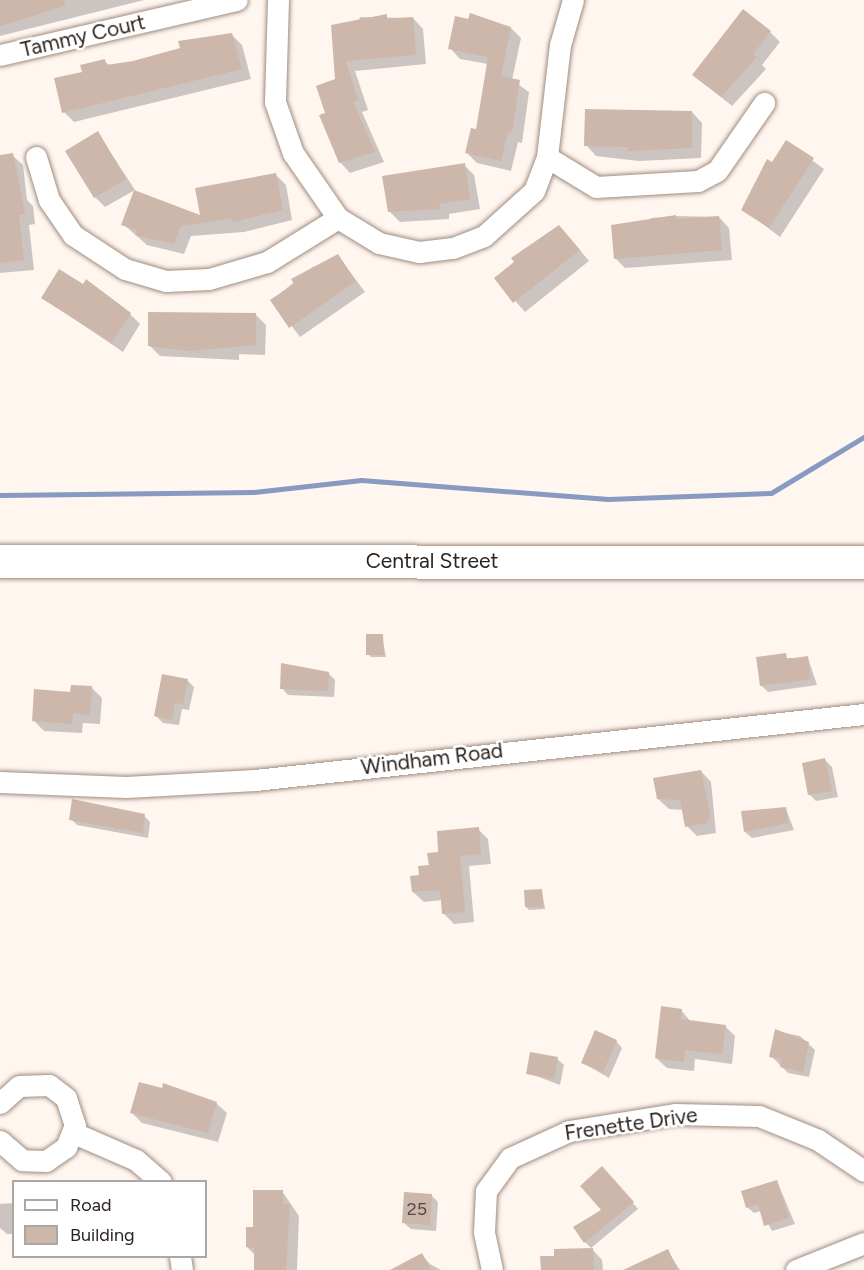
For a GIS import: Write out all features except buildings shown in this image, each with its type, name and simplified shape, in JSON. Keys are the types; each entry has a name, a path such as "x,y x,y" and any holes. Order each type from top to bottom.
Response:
{"main road":[{"name":"Central Street","path":"0,561 864,562"}],"street":[{"name":"Tammy Court","path":"0,55 237,0"},
{"path":"278,0 275,102 293,153 338,218 398,249 453,248 484,236 512,216 534,191 547,157 560,45 572,0"},
{"path":"547,157 596,187 698,181 717,171 764,103"},
{"path":"36,157 49,200 73,235 124,269 166,281 209,279 267,262 338,218"},
{"name":"Windham Road","path":"0,782 126,787 255,780 864,714"},
{"path":"0,1103 20,1086 48,1085 70,1104 74,1133 60,1153 38,1162 14,1156 0,1141"},
{"name":"Frenette Drive","path":"492,1270 483,1211 496,1172 527,1146 569,1131 675,1114 759,1116 818,1140 864,1171"},
{"path":"74,1133 136,1160 159,1180"},
{"path":"796,1270 864,1243"}],"waterway":[{"path":"0,495 254,492 361,480 608,499 771,493 864,437"}]}
